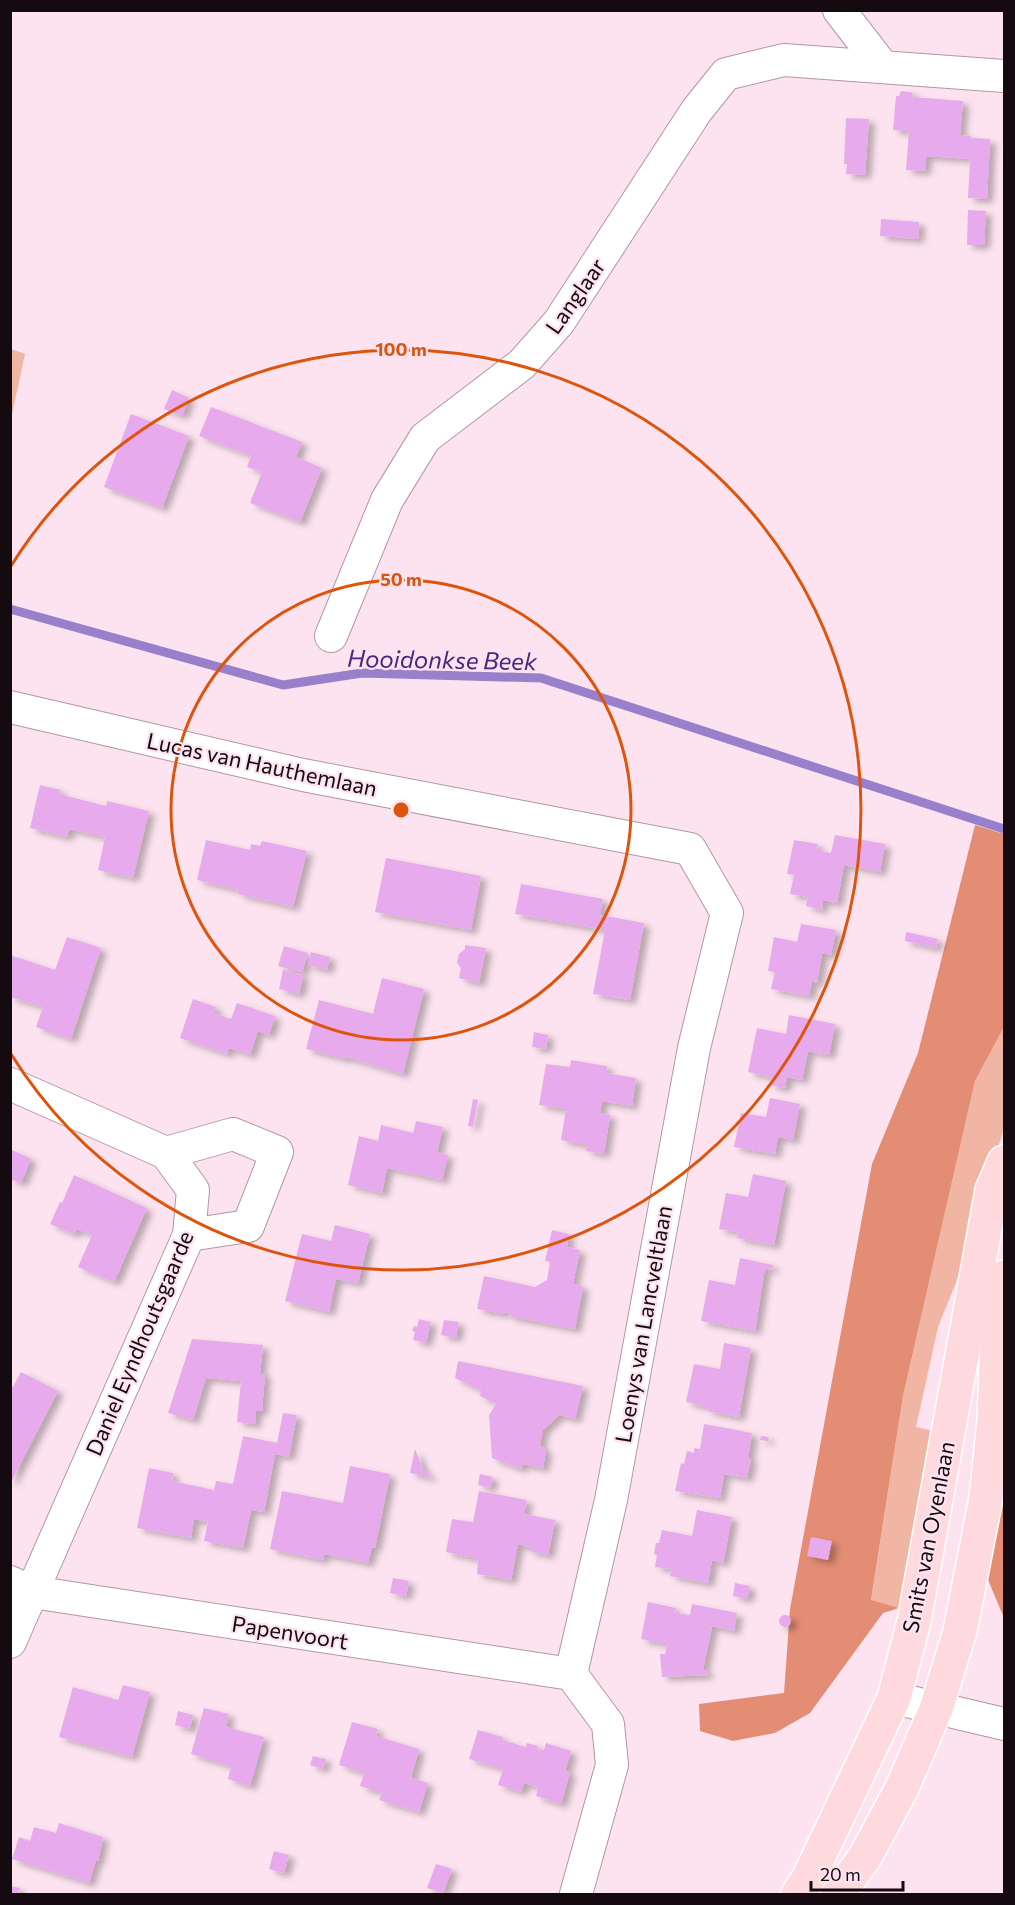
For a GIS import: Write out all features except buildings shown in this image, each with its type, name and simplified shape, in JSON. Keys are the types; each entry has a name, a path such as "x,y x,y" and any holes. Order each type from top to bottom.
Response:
{"main road":[{"name":"Smits van Oyenlaan","path":"798,1894 809,1877 894,1698 914,1622 992,1190 1005,1162"},
{"name":"Smits van Oyenlaan","path":"838,1894 865,1857 891,1809 936,1709 960,1631 986,1498 994,1420 998,1313 1005,1277"}],"street":[{"path":"839,10 883,67"},
{"name":"Langlaar","path":"331,636 387,500 425,438 522,364 559,322 697,110 726,74 784,60 1005,76"},
{"name":"Lucas van Hauthemlaan","path":"10,707 303,775 690,849 727,913"},
{"name":"Loenys van Lancveltlaan","path":"571,1674 611,1500 694,1048 727,913"},
{"name":"Daniel Eyndhoutsgaarde","path":"10,1084 166,1154 192,1190 189,1235 21,1587 10,1642"},
{"path":"166,1154 233,1134 278,1152 248,1226 189,1235"},
{"name":"Papenvoort","path":"21,1587 571,1674"},
{"path":"571,1674 608,1724 612,1765 576,1894"},
{"path":"894,1698 1005,1724"}],"shaded area":[{"path":"10,349 25,354 11,419"},
{"path":"975,825 1004,834 1004,1027 975,1081 903,1396 871,1600 899,1608 883,1613 810,1713 775,1733 733,1741 700,1731 699,1704 784,1693 790,1609 872,1164 918,1053"},
{"path":"1004,1027 1004,1128 975,1235 938,1327 916,1427 938,1432 899,1608 871,1601 903,1396 975,1081"},
{"path":"1004,1420 1004,1618 981,1563"}],"waterway":[{"name":"Hooidonkse Beek","path":"10,609 283,685 362,673 541,678 1004,829"}]}
